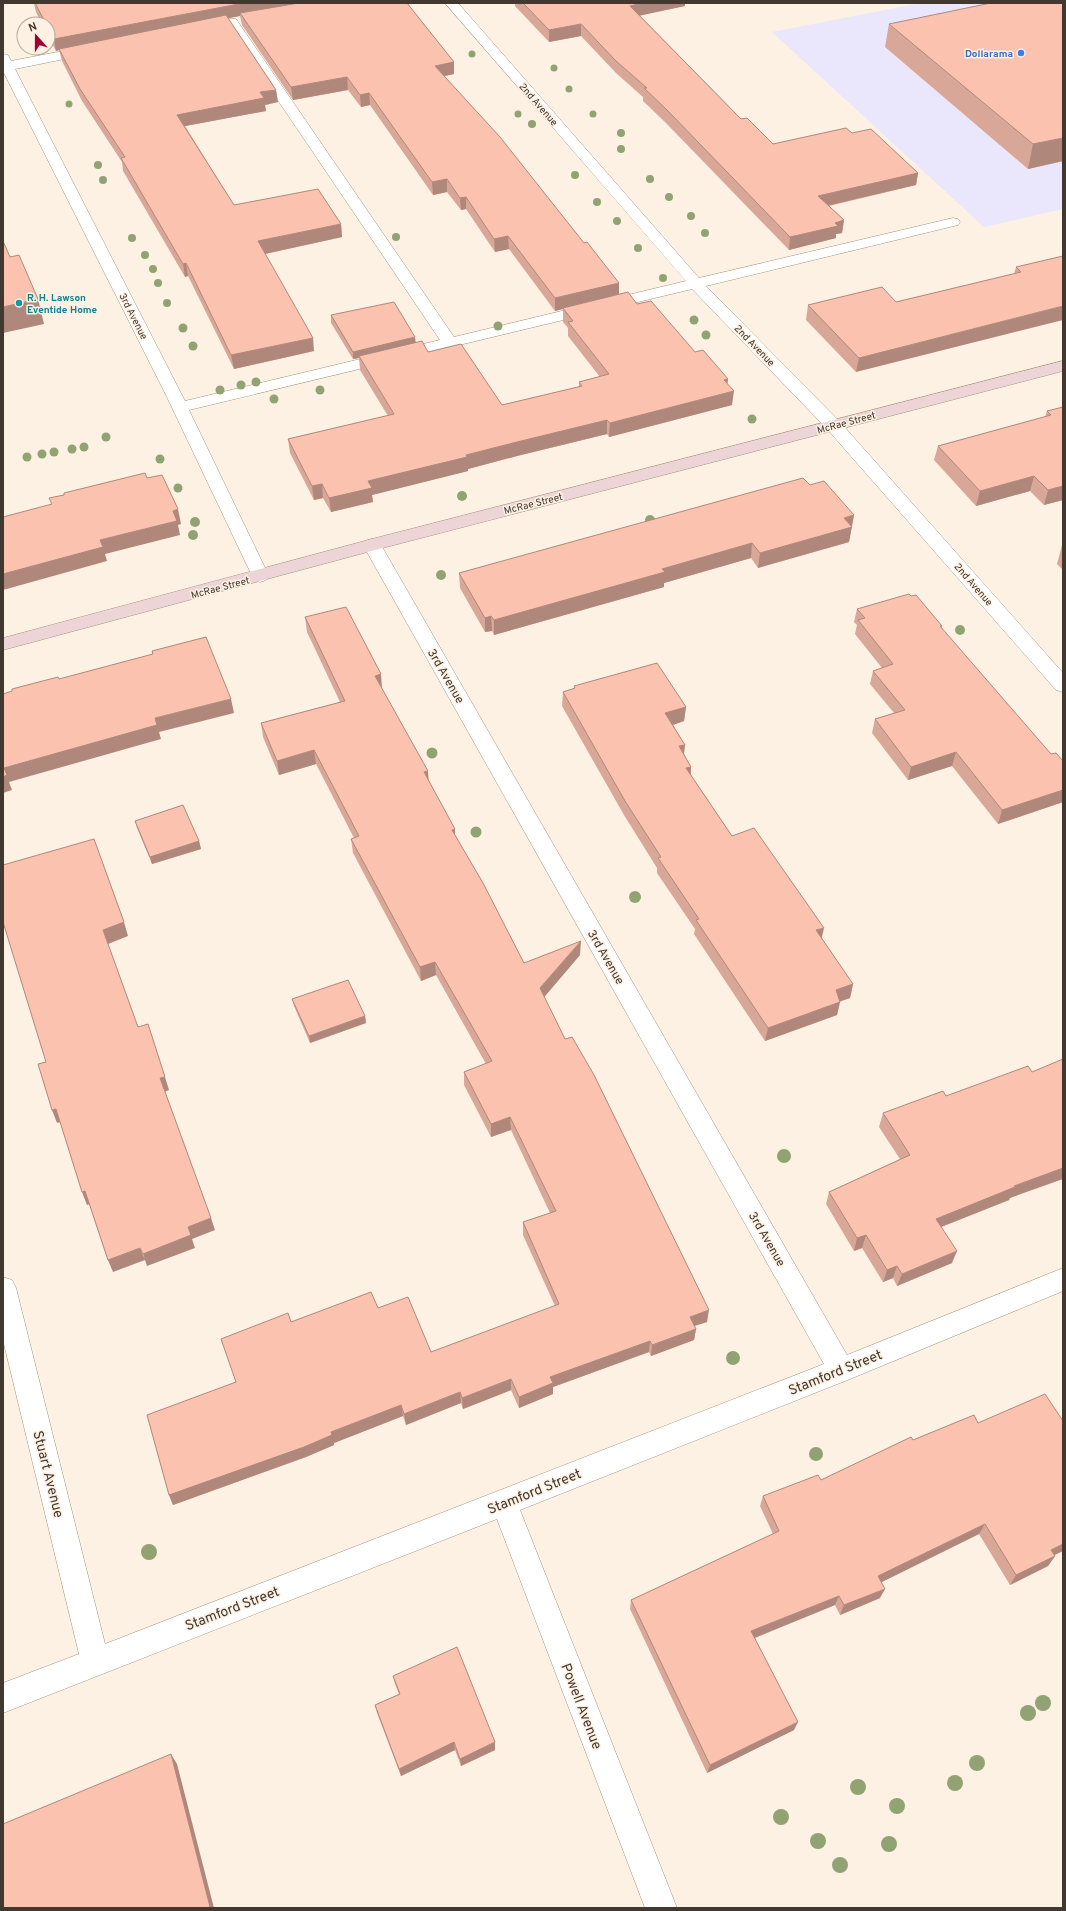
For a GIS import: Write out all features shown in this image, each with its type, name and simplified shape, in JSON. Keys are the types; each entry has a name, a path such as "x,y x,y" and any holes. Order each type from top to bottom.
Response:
{"street":[{"name":"2nd Avenue","path":"451,3 696,284 834,426 1063,685"},
{"path":"215,25 246,19"},
{"path":"231,22 450,343"},
{"path":"4,64 100,48"},
{"name":"3rd Avenue","path":"4,64 180,407 260,576"},
{"path":"180,407 953,222"},
{"name":"McRae Street","path":"3,644 372,545 1063,366"},
{"name":"3rd Avenue","path":"372,545 841,1370"},
{"name":"Stamford Street","path":"3,1698 841,1370 1063,1279"},
{"name":"Stuart Avenue","path":"3,1288 95,1661"},
{"name":"Powell Avenue","path":"504,1503 661,1908"}],"shaded area":[{"path":"921,3 1063,3 1063,209 984,227 772,32"}],"building":[{"path":"35,3 244,3 56,39 56,16 42,16"},
{"path":"299,3 407,3 454,62 435,66 500,137 584,243 587,242 619,283 555,298 508,236 494,239 466,197 460,198 447,179 432,182 369,93 360,95 347,77 291,87 240,13"},
{"path":"523,3 642,3 630,6 741,119 747,118 773,144 846,128 852,133 871,129 918,173 818,196 844,220 835,223 838,226 790,237 644,88 647,88 616,61 581,24 549,30"},
{"path":"991,3 1063,3 1063,138 1033,144 889,24"},
{"path":"226,15 276,90 260,92 264,98 177,115 234,205 318,189 341,224 258,241 313,338 231,355 186,263 183,264 121,158 125,157 80,89 59,49"},
{"path":"3,241 10,257 19,255 38,299 3,307"},
{"path":"1063,256 1063,306 859,358 808,305 882,287 896,302 1021,272 1016,267"},
{"path":"628,292 637,304 651,301 695,352 703,350 728,379 724,380 734,391 610,423 607,420 466,455 467,457 368,481 372,488 329,498 322,484 312,486 288,439 394,414 359,356 422,341 428,352 461,344 502,405 582,386 579,382 609,374 568,322 573,321 563,308"},
{"path":"394,302 415,337 353,352 331,315"},
{"path":"1063,407 1063,486 1048,490 1034,476 980,491 938,446 1051,415 1047,411"},
{"path":"145,473 147,478 162,475 178,509 173,511 177,521 100,540 103,547 3,574 3,517 52,504 49,498 64,495 64,493"},
{"path":"803,478 810,485 824,481 854,515 844,518 852,527 760,553 752,543 662,569 665,572 494,620 491,616 485,618 459,573"},
{"path":"909,594 911,596 916,595 942,626 940,626 1051,754 1056,753 1063,761 1063,790 1002,810 956,752 911,767 875,719 905,710 873,671 893,664 858,620 865,618 857,609"},
{"path":"346,607 381,674 375,676 428,771 424,772 455,829 452,830 483,883 524,963 581,941 540,988 565,1039 572,1037 594,1075 709,1310 690,1317 696,1329 652,1345 650,1341 550,1377 553,1383 519,1397 511,1379 462,1398 460,1392 404,1414 401,1405 331,1432 332,1435 304,1447 169,1495 147,1415 236,1382 221,1339 288,1313 291,1322 371,1292 378,1308 408,1297 431,1352 559,1304 523,1222 556,1211 510,1117 491,1124 464,1072 492,1061 435,962 420,967 351,839 359,836 314,750 277,761 261,723 345,701 305,617"},
{"path":"206,637 231,699 155,718 157,725 4,768 7,775 3,777 3,694 12,691 12,689 58,677 59,679 153,654 152,651"},
{"path":"657,663 686,707 665,713 685,745 679,746 691,767 686,768 732,836 754,828 824,928 816,930 853,984 836,990 840,1002 768,1028 696,920 699,919 658,858 661,857 625,801 563,692 575,688 574,686"},
{"path":"183,805 199,841 150,857 135,821"},
{"path":"94,839 124,922 103,930 138,1027 148,1024 165,1077 160,1078 211,1218 188,1227 191,1235 143,1254 140,1248 108,1260 85,1191 82,1192 56,1109 52,1110 38,1064 46,1062 3,922 3,865"},
{"path":"348,980 365,1016 309,1036 292,999"},
{"path":"1063,1059 1063,1168 1014,1186 1015,1187 936,1219 957,1251 902,1274 897,1266 887,1270 866,1235 857,1238 829,1192 910,1155 883,1113 943,1091 946,1096 1028,1066 1032,1072"},
{"path":"1045,1394 1063,1421 1063,1544 1051,1550 1055,1556 1016,1575 985,1524 878,1576 885,1589 844,1605 839,1596 751,1631 798,1722 710,1765 631,1600 779,1531 763,1496 818,1475 821,1480 911,1437 913,1440 974,1415 978,1423"},
{"path":"457,1647 495,1742 460,1759 454,1742 399,1769 375,1705 400,1694 393,1676"},
{"path":"171,1754 210,1907 3,1908 3,1824"}],"place":[{"name":"Dollarama","path":"1021,53"},
{"name":"R. H. Lawson Eventide Home","path":"19,303"}]}
